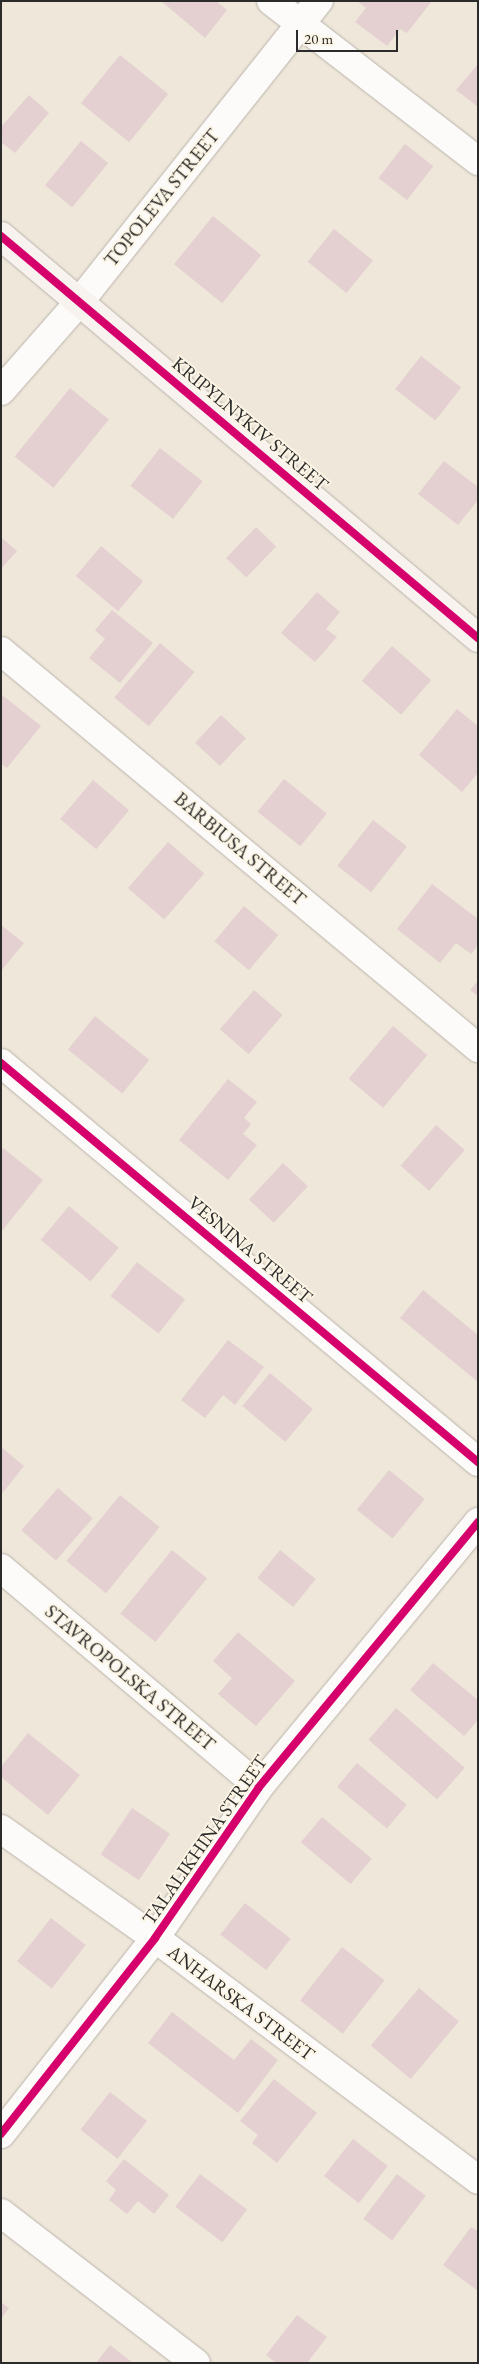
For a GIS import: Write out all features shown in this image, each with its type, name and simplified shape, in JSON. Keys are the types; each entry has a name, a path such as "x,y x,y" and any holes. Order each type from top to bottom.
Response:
{"street":[{"path":"271,1 478,161"},
{"name":"TOPOLEVA STREET","path":"1,391 80,302 319,1"},
{"name":"KRIPYLNYKIV STREET","path":"1,236 478,638"},
{"name":"BARBIUSA STREET","path":"1,651 478,1048"},
{"name":"VESNINA STREET","path":"1,1063 478,1462"},
{"name":"TALALIKHINA STREET","path":"1,2134 155,1938 259,1788 478,1522"},
{"name":"STAVROPOLSKA STREET","path":"1,1568 259,1788"},
{"name":"ANHARSKA STREET","path":"1,1829 155,1938 478,2180"},
{"path":"1,2213 196,2363"}],"building":[{"path":"161,1 216,1 227,10 205,38"},
{"path":"357,1 432,1 407,33 400,29 387,46 355,22 366,8"},
{"path":"120,55 168,94 129,142 81,103"},
{"path":"478,64 478,107 456,90"},
{"path":"29,95 49,113 15,153 1,142 1,127"},
{"path":"81,141 108,163 72,207 45,185"},
{"path":"405,144 433,166 407,200 379,178"},
{"path":"213,216 261,255 222,303 174,264"},
{"path":"334,229 373,260 346,293 308,262"},
{"path":"421,356 461,387 435,420 395,389"},
{"path":"70,388 109,419 53,488 15,456"},
{"path":"160,448 203,481 173,519 130,486"},
{"path":"444,461 478,487 478,500 458,525 418,494"},
{"path":"256,527 276,546 246,577 226,558"},
{"path":"1,537 17,551 1,569"},
{"path":"101,546 143,581 118,611 76,576"},
{"path":"317,592 340,612 326,629 337,637 315,662 281,633"},
{"path":"112,610 153,643 120,683 89,658 105,639 95,630"},
{"path":"160,643 194,672 149,726 114,697"},
{"path":"392,646 431,680 401,715 362,681"},
{"path":"1,694 41,726 7,768 1,764"},
{"path":"457,709 478,726 478,773 462,792 419,755"},
{"path":"221,715 246,738 220,766 195,743"},
{"path":"284,779 327,814 300,846 258,812"},
{"path":"93,780 129,810 96,849 60,819"},
{"path":"373,820 407,846 371,892 337,866"},
{"path":"168,842 204,873 164,920 128,888"},
{"path":"432,884 478,919 478,945 471,954 456,943 440,963 397,929"},
{"path":"244,906 278,935 249,970 214,941"},
{"path":"1,925 24,943 1,971"},
{"path":"478,981 478,996 470,990"},
{"path":"254,990 283,1015 249,1054 220,1029"},
{"path":"95,1016 149,1060 122,1093 68,1049"},
{"path":"393,1026 427,1055 383,1108 349,1079"},
{"path":"228,1079 257,1102 244,1118 251,1124 243,1134 257,1145 228,1180 179,1140"},
{"path":"436,1125 465,1150 429,1191 401,1166"},
{"path":"3,1148 43,1180 1,1232 1,1150"},
{"path":"283,1163 308,1186 274,1223 249,1200"},
{"path":"69,1206 119,1248 91,1281 41,1240"},
{"path":"137,1262 185,1300 159,1333 111,1296"},
{"path":"423,1290 478,1335 478,1382 400,1318"},
{"path":"228,1340 264,1367 235,1405 223,1395 205,1418 181,1400"},
{"path":"270,1373 313,1409 285,1442 242,1406"},
{"path":"1,1447 24,1466 1,1495"},
{"path":"389,1470 425,1499 393,1539 357,1510"},
{"path":"58,1488 93,1518 56,1560 21,1530"},
{"path":"120,1495 160,1527 106,1593 67,1561"},
{"path":"172,1550 207,1578 155,1642 120,1614"},
{"path":"280,1550 316,1579 293,1607 257,1578"},
{"path":"238,1632 295,1681 256,1726 218,1694 232,1678 213,1661"},
{"path":"433,1663 478,1700 478,1720 464,1736 410,1690"},
{"path":"396,1708 465,1768 437,1799 368,1740"},
{"path":"28,1733 80,1775 48,1815 1,1777 1,1767"},
{"path":"357,1763 407,1805 387,1829 337,1787"},
{"path":"132,1808 170,1834 139,1880 101,1854"},
{"path":"322,1817 372,1859 351,1884 301,1842"},
{"path":"245,1903 291,1939 266,1970 220,1935"},
{"path":"51,1918 86,1945 52,1988 17,1961"},
{"path":"342,1947 385,1980 343,2034 300,2001"},
{"path":"419,1988 459,2021 411,2079 371,2045"},
{"path":"172,2012 234,2060 251,2039 278,2060 238,2113 148,2043"},
{"path":"274,2079 317,2113 277,2163 252,2143 258,2135 240,2121"},
{"path":"110,2092 147,2121 117,2159 80,2130"},
{"path":"353,2139 388,2166 359,2203 324,2176"},
{"path":"124,2159 169,2195 154,2214 138,2201 127,2214 109,2200 116,2190 106,2181"},
{"path":"200,2174 247,2210 222,2242 175,2207"},
{"path":"397,2174 426,2196 392,2240 363,2219"},
{"path":"471,2227 478,2231 478,2291 443,2265"},
{"path":"1,2302 9,2308 1,2319"},
{"path":"297,2315 327,2337 307,2363 276,2363 266,2355"},
{"path":"110,2345 133,2363 96,2363"}],"cycle path":[{"path":"1,236 478,638"},
{"path":"1,1063 478,1462"},
{"path":"1,2134 155,1938 259,1787 478,1522"}]}
